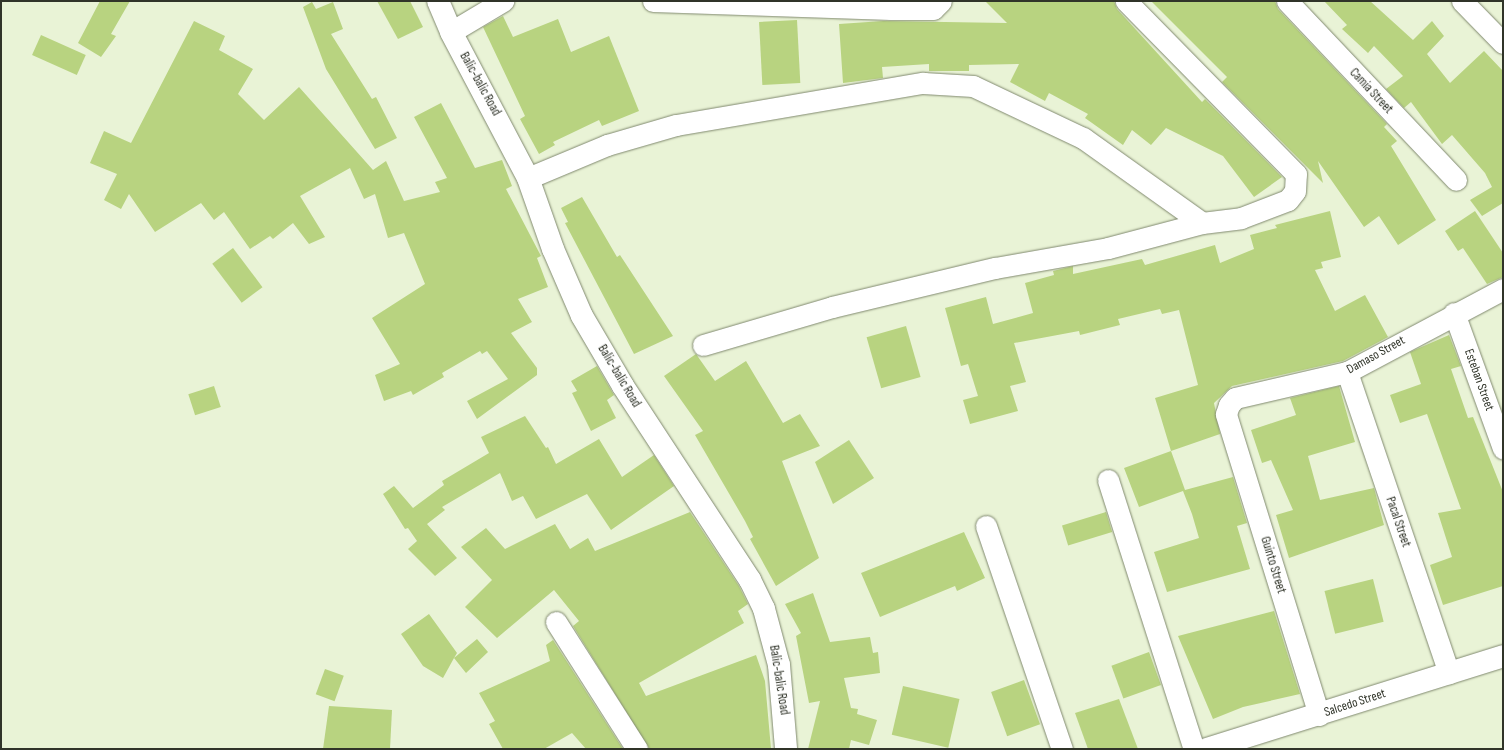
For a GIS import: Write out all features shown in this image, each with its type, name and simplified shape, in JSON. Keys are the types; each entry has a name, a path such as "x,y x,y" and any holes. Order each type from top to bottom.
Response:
{"main road":[{"name":"Balic-balic Road","path":"438,1 451,32 528,178 553,249 582,316 623,386 750,580 764,609 779,665 786,749"},
{"name":"Salcedo Street","path":"1207,749 1503,656"}],"street":[{"path":"653,1 768,2 891,9 933,9 941,1"},
{"path":"703,345 832,307 995,268 1108,248 1202,223 1241,218 1288,200 1295,191 1296,174 1126,1"},
{"name":"Camia Street","path":"1287,1 1456,180"},
{"path":"1462,1 1503,43"},
{"path":"451,32 493,5"},
{"path":"528,178 607,145 676,125 923,83 973,86 1083,138 1202,223"},
{"name":"Damaso Street","path":"1226,414 1234,398 1347,372 1454,313 1503,290"},
{"name":"Esteban Street","path":"1454,313 1503,448"},
{"name":"Pacal Street","path":"1347,372 1449,673"},
{"name":"Guinto Street","path":"1226,414 1319,715"},
{"path":"1108,480 1194,749"},
{"path":"986,526 1062,749"},
{"path":"556,622 637,749"}],"building":[{"path":"100,1 130,1 111,34 116,36 101,57 78,43"},
{"path":"377,1 410,1 423,27 398,39"},
{"path":"985,1 1114,1 1117,9 1202,102 1205,99 1282,177 1254,197 1223,156 1166,128 1151,145 1132,130 1123,145 1085,118 1088,114 1049,93 1045,101 1010,82 1019,64 969,65 969,71 929,71 929,64 882,67 883,78 843,83 839,24 883,21 1007,23"},
{"path":"1151,1 1275,1 1278,9 1387,124 1384,127 1397,141 1391,146 1436,220 1398,245 1379,216 1364,227 1318,161 1323,183 1222,82 1227,77"},
{"path":"1324,1 1370,1 1413,40 1432,21 1444,36 1427,54 1450,83 1484,51 1503,71 1503,203 1482,216 1470,200 1492,187 1485,173 1452,135 1442,144 1411,102 1404,108 1386,89 1403,76 1374,46 1368,53 1342,29 1347,25"},
{"path":"312,2 316,9 333,2 343,29 331,34 372,99 376,97 397,138 375,149 326,69 303,7"},
{"path":"503,16 513,37 558,19 571,52 609,36 639,111 602,126 599,120 553,142 555,145 539,154 520,119 525,116 483,27"},
{"path":"797,20 800,83 762,85 759,22"},
{"path":"194,21 225,36 219,50 253,69 238,94 264,120 299,87 373,170 386,161 404,201 440,192 435,182 447,178 414,117 441,103 475,168 502,160 512,186 506,189 541,256 537,258 548,287 518,299 532,322 511,333 537,368 537,375 477,419 467,401 508,379 487,351 482,354 480,351 442,373 444,377 413,395 411,391 384,401 375,375 400,364 372,318 425,284 404,233 388,238 375,194 364,199 350,168 300,196 325,237 309,244 293,223 273,239 270,236 250,249 224,212 214,220 201,203 155,232 129,194 121,209 104,200 117,174 90,163 104,131 131,143"},
{"path":"41,35 86,55 77,75 32,55"},
{"path":"582,197 617,257 620,255 673,336 634,354 565,223 568,222 561,208"},
{"path":"1330,211 1341,257 1321,262 1323,268 1315,270 1335,311 1365,295 1388,337 1343,361 1232,386 1214,403 1220,434 1171,451 1155,398 1198,385 1179,310 1162,314 1160,309 1118,319 1120,325 1080,335 1079,331 1014,343 1026,382 1010,386 1018,411 970,424 963,400 978,396 968,364 961,366 945,308 986,297 993,324 1033,313 1025,283 1054,275 1053,271 1073,266 1073,274 1142,259 1145,265 1215,245 1220,263 1254,249 1250,235 1277,228 1275,225"},
{"path":"1475,211 1503,253 1503,277 1487,284 1463,248 1458,251 1445,231"},
{"path":"233,248 262,287 242,303 212,264"},
{"path":"906,326 921,377 881,388 867,337"},
{"path":"1449,335 1461,366 1451,369 1468,418 1473,417 1503,492 1503,586 1443,605 1430,565 1452,557 1438,513 1461,509 1427,414 1400,423 1390,395 1421,384 1410,352"},
{"path":"696,354 715,381 746,361 783,423 800,414 820,446 782,461 819,558 776,586 750,539 753,537 745,521 695,435 703,431 664,376"},
{"path":"597,366 614,395 607,400 616,418 591,431 572,393 577,391 571,381"},
{"path":"214,386 221,407 195,415 188,394"},
{"path":"1339,386 1355,442 1308,456 1320,500 1374,488 1384,525 1289,558 1276,515 1293,510 1271,460 1262,463 1251,430 1296,415 1290,398"},
{"path":"525,416 546,448 548,447 556,464 599,439 622,477 654,455 674,486 611,530 587,494 536,519 523,496 512,501 500,473 442,507 445,510 427,524 457,558 435,576 408,549 417,541 408,528 405,529 383,494 394,486 413,508 444,485 442,481 489,453 481,437"},
{"path":"849,440 874,478 833,504 815,462"},
{"path":"1171,451 1185,490 1233,477 1247,523 1237,526 1250,569 1167,592 1154,552 1199,538 1192,514 1183,491 1139,507 1124,468"},
{"path":"690,512 739,586 748,604 738,611 744,623 639,683 646,696 756,655 765,681 771,749 649,749 573,626 579,621 554,590 497,638 465,607 492,580 461,547 486,528 505,549 555,524 570,549 588,538 595,551"},
{"path":"1106,512 1112,532 1068,546 1062,525"},
{"path":"964,532 985,578 957,591 955,586 880,617 861,573"},
{"path":"1373,579 1384,622 1335,634 1324,591"},
{"path":"813,593 830,642 870,637 873,653 878,652 880,673 844,678 851,708 858,709 857,714 877,720 869,745 851,740 849,749 808,749 820,701 809,703 796,636 801,633 785,604"},
{"path":"1274,611 1300,694 1243,707 1213,719 1178,636"},
{"path":"429,614 457,653 443,678 423,666 401,634"},
{"path":"477,639 488,652 466,673 454,658"},
{"path":"553,640 623,749 586,749 572,733 544,749 503,749 489,724 495,721 479,693 550,661 546,645"},
{"path":"1149,652 1161,685 1123,699 1111,666"},
{"path":"325,669 344,676 335,701 316,694"},
{"path":"1024,680 1040,724 1007,736 991,692"},
{"path":"903,686 960,699 948,748 892,735"},
{"path":"1119,699 1138,749 1088,749 1075,713"},
{"path":"329,706 392,710 390,749 323,749"}]}
